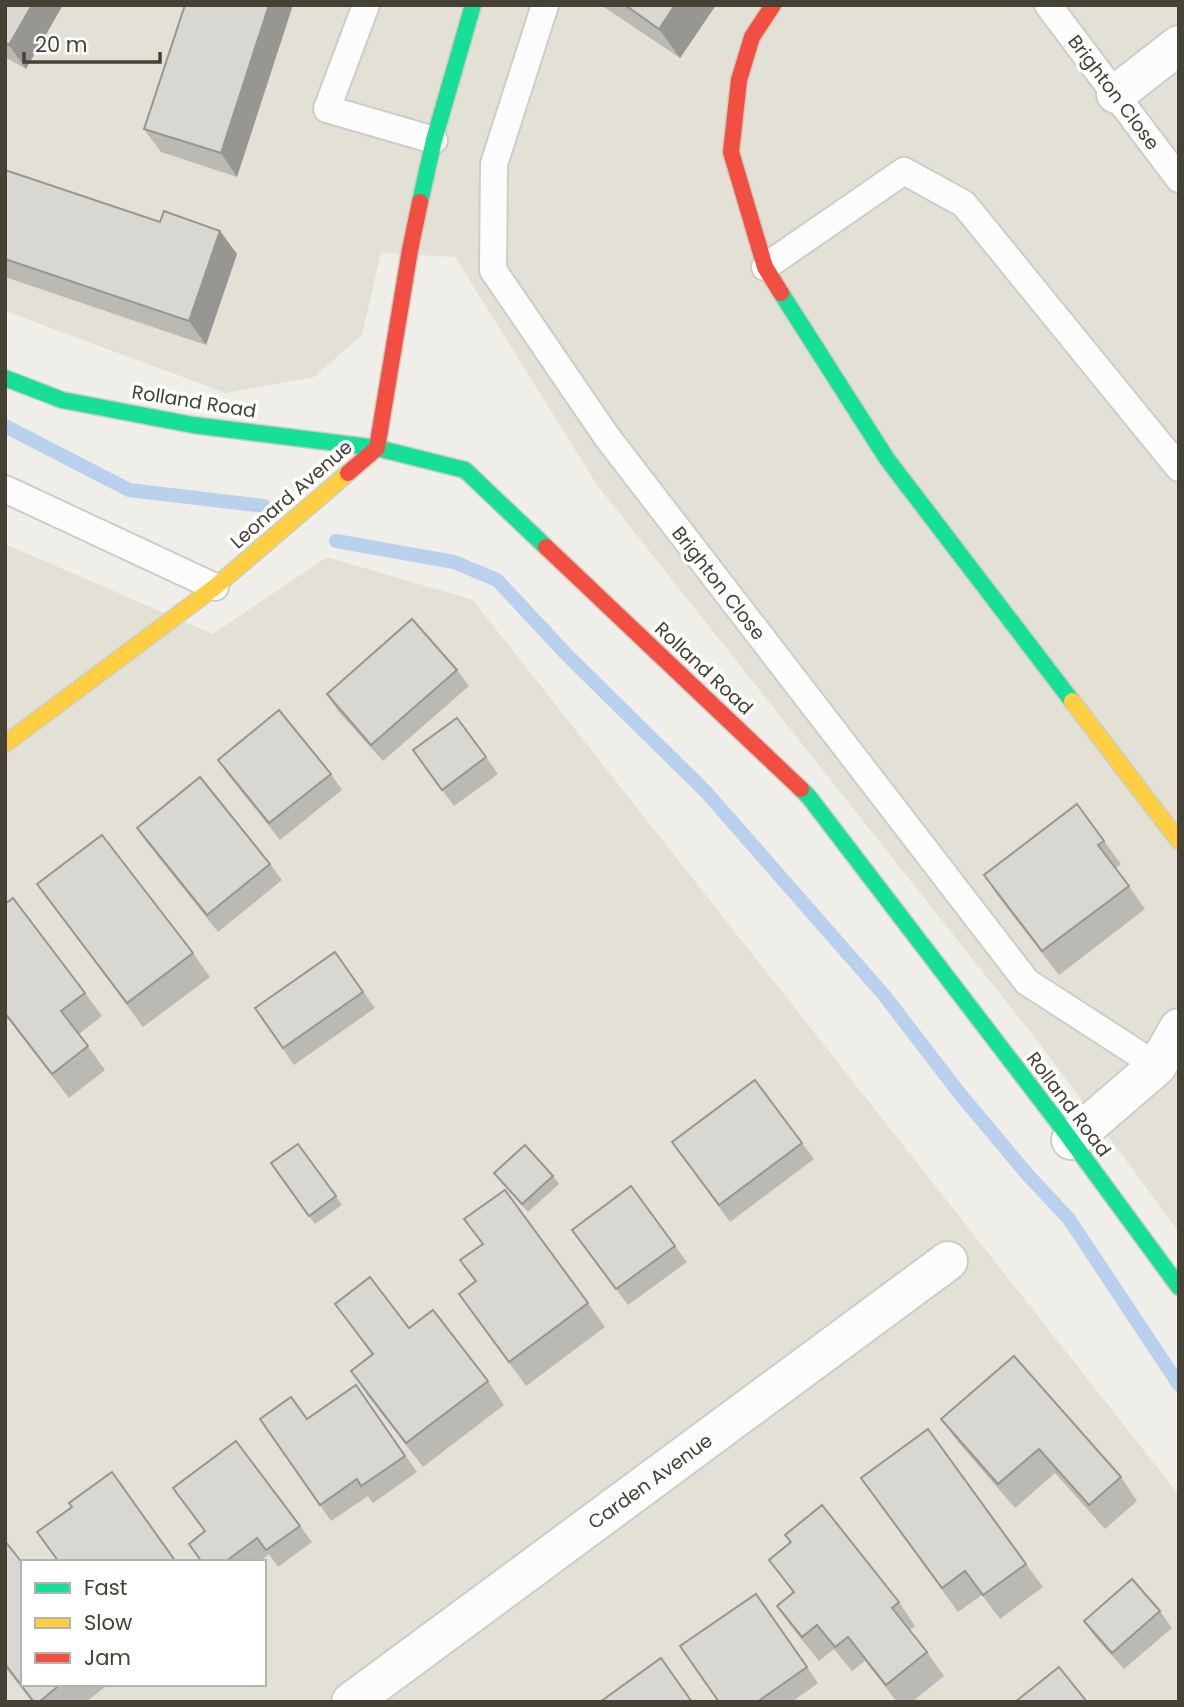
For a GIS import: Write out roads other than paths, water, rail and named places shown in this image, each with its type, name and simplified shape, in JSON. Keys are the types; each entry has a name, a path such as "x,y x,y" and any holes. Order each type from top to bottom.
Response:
{"street":[{"name":"Leonard Avenue","path":"5,744 215,587 377,448 410,250 434,139 473,5"},
{"path":"774,5 752,37 739,80 731,152 765,267 887,459 1179,841"},
{"path":"1116,94 1179,45"},
{"name":"Rolland Road","path":"5,378 62,400 193,425 377,448 465,470 810,797 1179,1287"},
{"path":"1070,1140 1157,1066 1179,1028"},
{"name":"Carden Avenue","path":"351,1702 948,1261"}],"lane":[{"path":"366,5 327,109 434,139"},
{"name":"Brighton Close","path":"545,5 494,164 492,270 607,437 1027,982 1157,1066"},
{"name":"Brighton Close","path":"1048,5 1179,179"},
{"path":"765,267 904,171 964,204 1179,468"},
{"path":"5,489 215,587"}],"waterway":[{"path":"5,426 129,490 264,506"},
{"path":"336,541 454,562 497,580 567,655 706,792 884,995 960,1094 1069,1219 1179,1385"}]}
